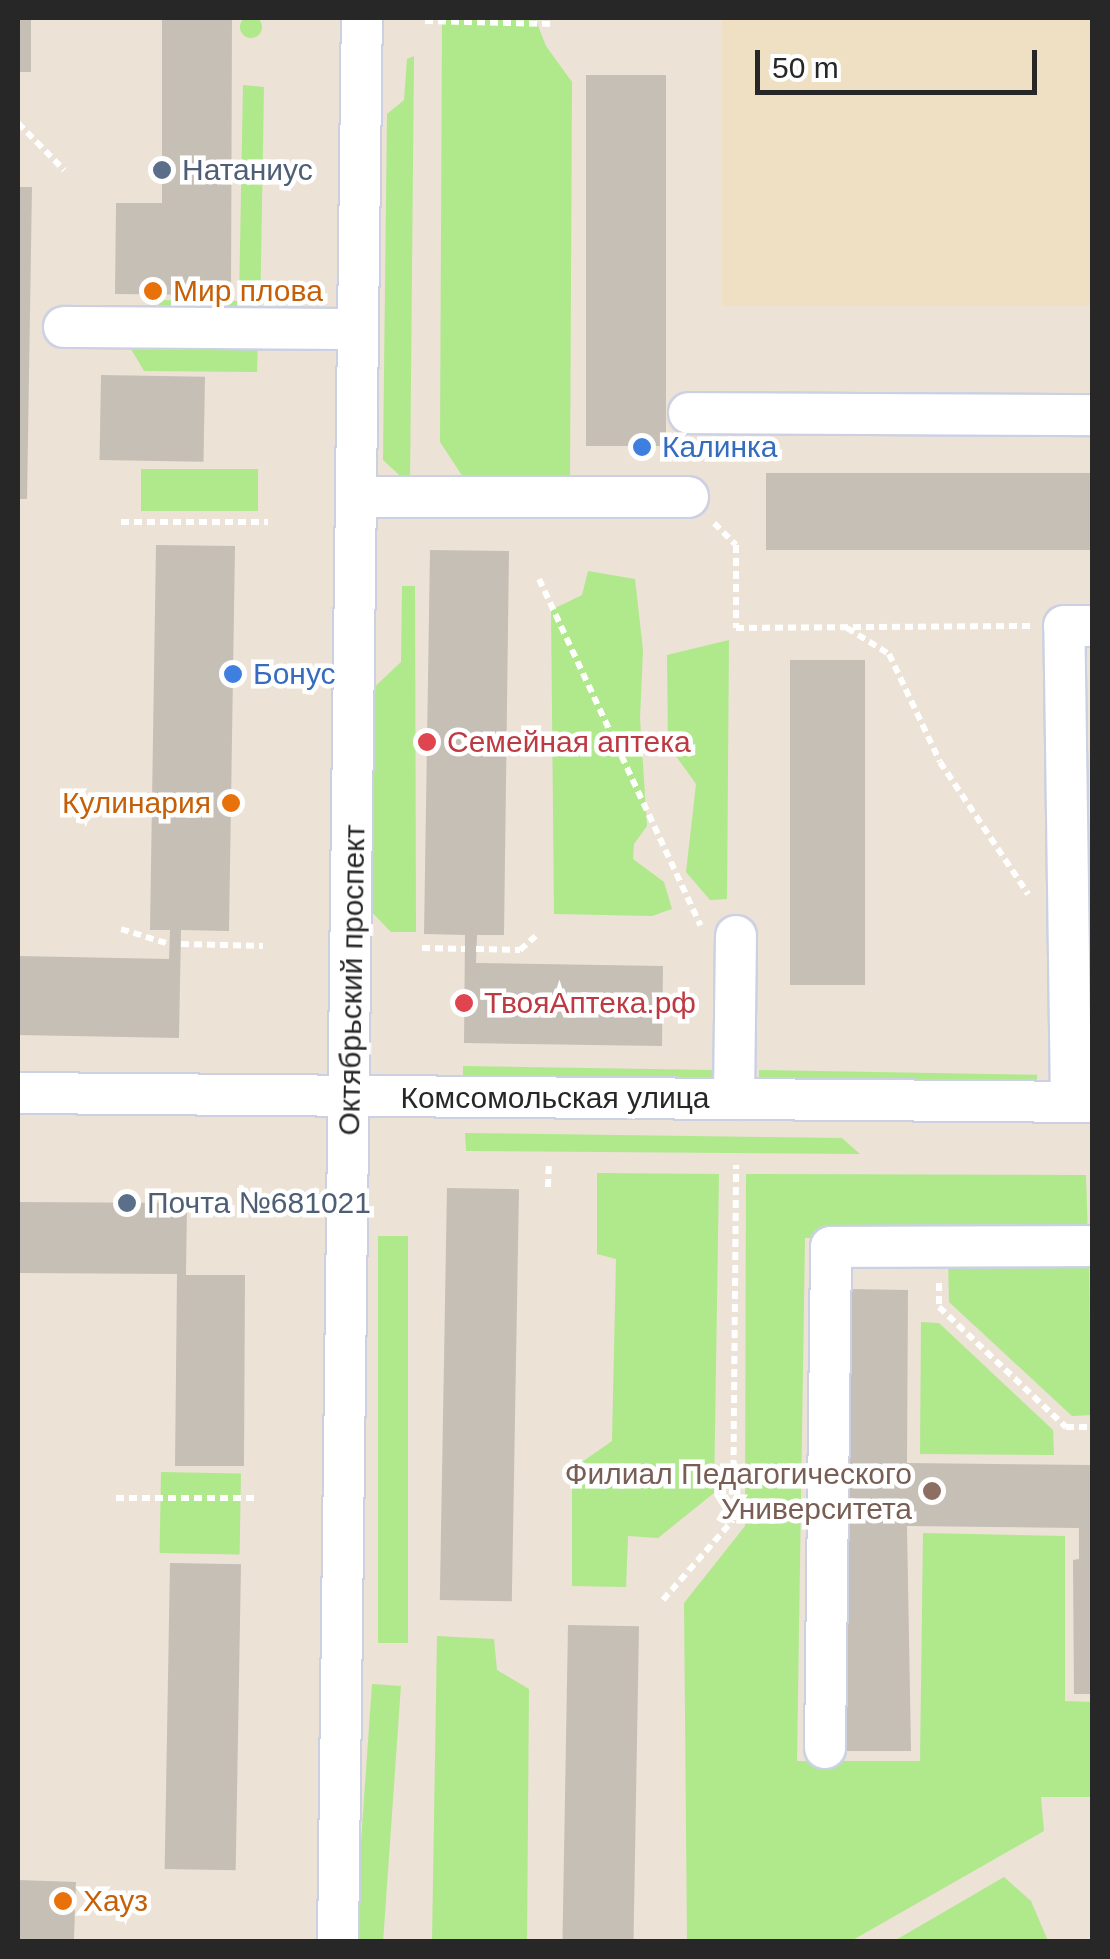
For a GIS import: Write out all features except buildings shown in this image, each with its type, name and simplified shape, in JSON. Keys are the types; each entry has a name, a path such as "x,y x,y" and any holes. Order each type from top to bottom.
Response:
{"street":[{"name":"Октябрьский проспект","path":"338,1942 362,18"},
{"path":"64,327 358,329"},
{"path":"689,413 1092,416"},
{"path":"357,498 688,498"},
{"path":"1078,626 1069,955 1082,1102"},
{"path":"720,936 734,1099"},
{"name":"Комсомольская улица","path":"18,1094 1082,1102"},
{"path":"825,1748 831,1247 1092,1246"}],"path":[{"path":"425,21 553,24"},
{"path":"18,123 64,170"},
{"path":"688,498 736,545 736,628 1078,626"},
{"path":"122,522 268,522"},
{"path":"539,579 720,936"},
{"path":"846,627 889,654 940,762 1069,955"},
{"path":"121,929 170,944"},
{"path":"476,950 520,950 538,934"},
{"path":"181,944 263,946"},
{"path":"422,948 465,949"},
{"path":"548,1187 549,1163"},
{"path":"663,1600 733,1520 736,1165"},
{"path":"939,1307 1066,1427 1092,1427"},
{"path":"116,1498 259,1498"}],"shaded area":[{"path":"722,18 1092,18 1092,306 722,306"}],"green space":[{"path":"251,16 259,19 259,35 251,38 243,35 240,27 243,19"},
{"path":"442,18 535,18 546,46 572,82 570,482 469,486 440,442"},
{"path":"414,56 410,485 383,460 387,114 404,100 407,59"},
{"path":"243,85 264,87 260,320 160,310 158,300 239,301"},
{"path":"124,337 258,338 257,372 144,371"},
{"path":"141,469 258,469 258,511 141,511"},
{"path":"588,571 635,579 643,650 640,718 647,826 634,844 633,859 664,882 672,909 652,916 554,914 551,610 582,595"},
{"path":"402,586 415,586 416,932 391,932 366,906 365,696 401,662"},
{"path":"729,640 727,899 710,900 686,872 696,784 668,745 667,655"},
{"path":"463,1066 713,1070 715,1086 463,1085"},
{"path":"759,1070 1037,1075 1037,1091 759,1086"},
{"path":"465,1133 842,1138 860,1154 466,1151"},
{"path":"597,1173 719,1174 714,1493 658,1538 628,1536 626,1587 572,1586 572,1469 612,1441 616,1259 597,1254"},
{"path":"746,1174 1086,1175 1088,1238 805,1238 797,1761 920,1761 923,1533 1065,1536 1065,1701 1092,1702 1092,1797 1041,1797 1044,1831 851,1941 687,1941 684,1603 745,1526"},
{"path":"378,1236 408,1236 408,1643 378,1643"},
{"path":"948,1258 1089,1258 1091,1415 1072,1416 949,1302"},
{"path":"921,1322 939,1323 1053,1430 1054,1455 920,1454"},
{"path":"161,1472 241,1473 240,1554 160,1553"},
{"path":"437,1636 494,1639 497,1670 529,1689 527,1941 432,1941"},
{"path":"372,1684 401,1686 383,1942 354,1940"},
{"path":"1004,1877 1031,1901 1048,1941 894,1941"}],"place":[{"name":"Натаниус","path":"162,170"},
{"name":"Мир плова","path":"153,291"},
{"name":"Калинка","path":"642,447"},
{"name":"Бонус","path":"233,674"},
{"name":"Семейная аптека","path":"427,742"},
{"name":"Кулинария","path":"231,803"},
{"name":"ТвояАптека.рф","path":"464,1003"},
{"name":"Почта №681021","path":"127,1203"},
{"name":"Филиал Педагогического Университета","path":"932,1491"},
{"name":"Хауз","path":"63,1901"}]}
